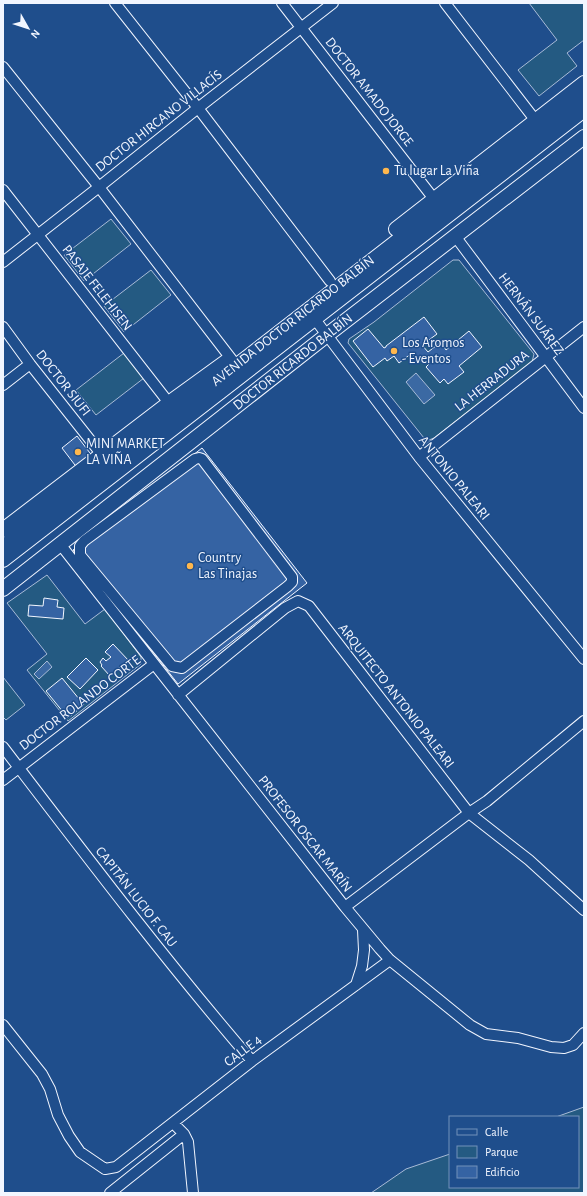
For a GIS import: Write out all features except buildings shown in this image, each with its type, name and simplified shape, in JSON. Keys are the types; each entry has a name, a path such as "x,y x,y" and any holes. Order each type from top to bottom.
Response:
{"street":[{"path":"115,3 198,108 330,282"},
{"name":"DOCTOR AMADO JORGE","path":"282,3 434,199"},
{"name":"DOCTOR HIRCANO VILLACÍS","path":"3,262 333,3"},
{"path":"444,3 536,121"},
{"path":"3,67 99,187 237,366"},
{"path":"3,530 169,403 237,366 330,282 584,83"},
{"name":"AVENIDA DOCTOR RICARDO BALBÍN","path":"311,315 584,96"},
{"name":"AVENIDA DOCTOR RICARDO BALBÍN","path":"3,547 237,366 311,315 584,110"},
{"name":"DOCTOR RICARDO BALBÍN","path":"3,589 326,335 584,137"},
{"name":"PASAJE FELEHISEN","path":"3,190 169,403"},
{"name":"HERNÁN SUÁREZ","path":"455,236 584,408"},
{"name":"ANTONIO PALEARI","path":"311,315 419,457 584,659"},
{"name":"DOCTOR SIUFI","path":"3,327 30,364 102,455"},
{"name":"LA HERRADURA","path":"419,457 584,328"},
{"path":"3,385 30,364"},
{"name":"AVENIDA DOCTOR RICARDO BALBÍN","path":"3,560 237,366"},
{"path":"195,459 202,459 292,577 292,582 182,668 172,666 80,555 80,546 84,542 138,502 195,459"},
{"path":"130,490 138,502"},
{"name":"PROFESOR OSCAR MARÍN","path":"60,544 363,930 390,960 470,1025 486,1034 518,1038 551,1047 564,1048 573,1044 584,1033"},
{"name":"ARQUITECTO ANTONIO PALEARI","path":"178,694 285,608 298,601 309,606 469,813 529,860 584,910"},
{"name":"DOCTOR ROLANDO CORTE","path":"3,780 154,664"},
{"path":"345,907 487,801 584,721"},
{"name":"CAPITÁN LUCIO F. CAU","path":"3,747 142,928 252,1061"},
{"path":"356,985 363,960 363,930"},
{"name":"CALLE 4","path":"3,1025 42,1074 50,1089 58,1115 69,1136 80,1152 105,1169 116,1167 252,1061 390,960"},
{"path":"173,1123 184,1134 188,1142 193,1193"},
{"path":"110,1193 184,1134"}],"green space":[{"path":"529,3 584,3 584,40 567,53 577,66 539,96 518,70 557,40"},
{"path":"111,219 131,244 84,281 64,255"},
{"path":"453,260 459,260 534,354 532,362 434,438 429,440 424,438 348,343 349,339 374,322"},
{"path":"151,270 171,295 124,332 104,306"},
{"path":"124,353 144,378 96,415 76,390"},
{"path":"47,575 85,624 105,609 141,657 141,664 68,721 27,670 47,654 7,603"},
{"path":"3,677 25,705 6,720 3,717"},
{"path":"584,1107 584,1193 371,1193 406,1169 449,1154 449,1188 579,1188 579,1116 559,1116"}],"shaded area":[{"path":"416,373 435,395 424,404 406,382"},
{"path":"47,661 52,667 39,679 34,674"}],"place":[{"name":"Tu lugar La Viña","path":"386,171"},
{"name":"Los Aromos - Eventos","path":"394,351"},
{"name":"MINI MARKET LA VIÑA","path":"78,452"},
{"name":"Country Las Tinajas","path":"190,566"}]}
